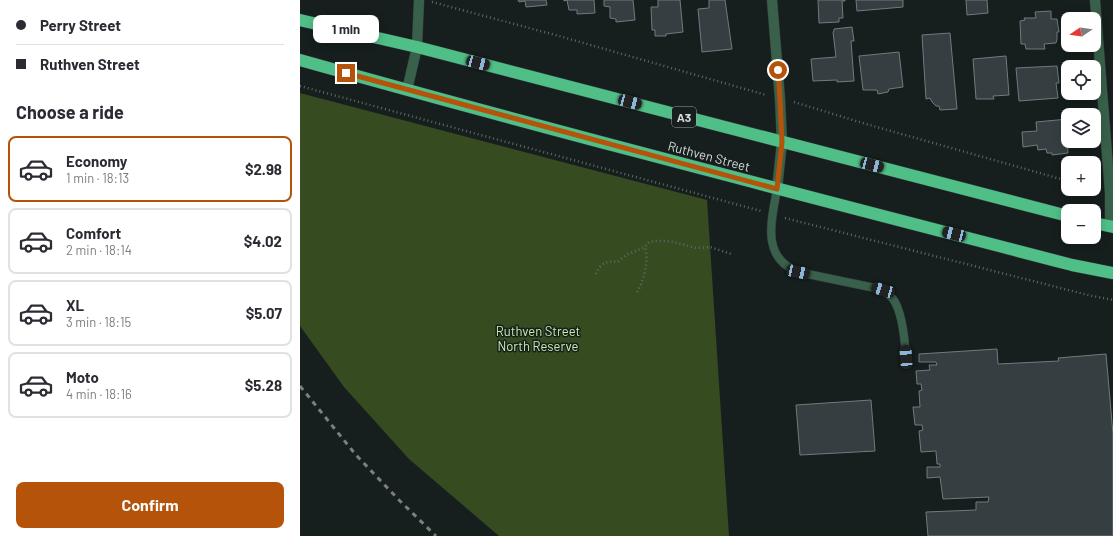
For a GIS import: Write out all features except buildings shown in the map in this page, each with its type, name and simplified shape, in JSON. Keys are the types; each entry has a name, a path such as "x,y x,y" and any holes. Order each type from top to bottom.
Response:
{"highway":[{"name":"A3","path":"300,20 417,47 1061,214"},
{"name":"Ruthven Street","path":"300,60 777,189 1072,265 1113,273"},
{"path":"1101,225 1111,227"}],"street":[{"path":"772,0 782,142 777,189"},
{"path":"1095,0 1110,193 1111,227"},
{"path":"407,90 417,47 425,1"}],"lane":[{"path":"777,189 770,229 773,245 780,260 798,272 883,290 894,300 897,306 904,336 906,357"}],"path":[{"path":"425,1 443,4 559,36 1061,179"},
{"path":"300,86 773,215 1088,295 1113,300"},
{"path":"596,274 598,269 605,263 618,262 626,255 645,247 649,242 654,240 670,241 696,248 710,246 731,254"},
{"path":"637,292 646,263 647,252 645,247"}],"green space":[{"name":"Ruthven Street North Reserve","path":"300,93 707,200 729,536 499,536 409,459 344,387 300,326"}],"railway":[{"path":"300,386 356,455 436,536"}],"route":[{"path":"346,73 777,189 782,142 778,70"}]}
